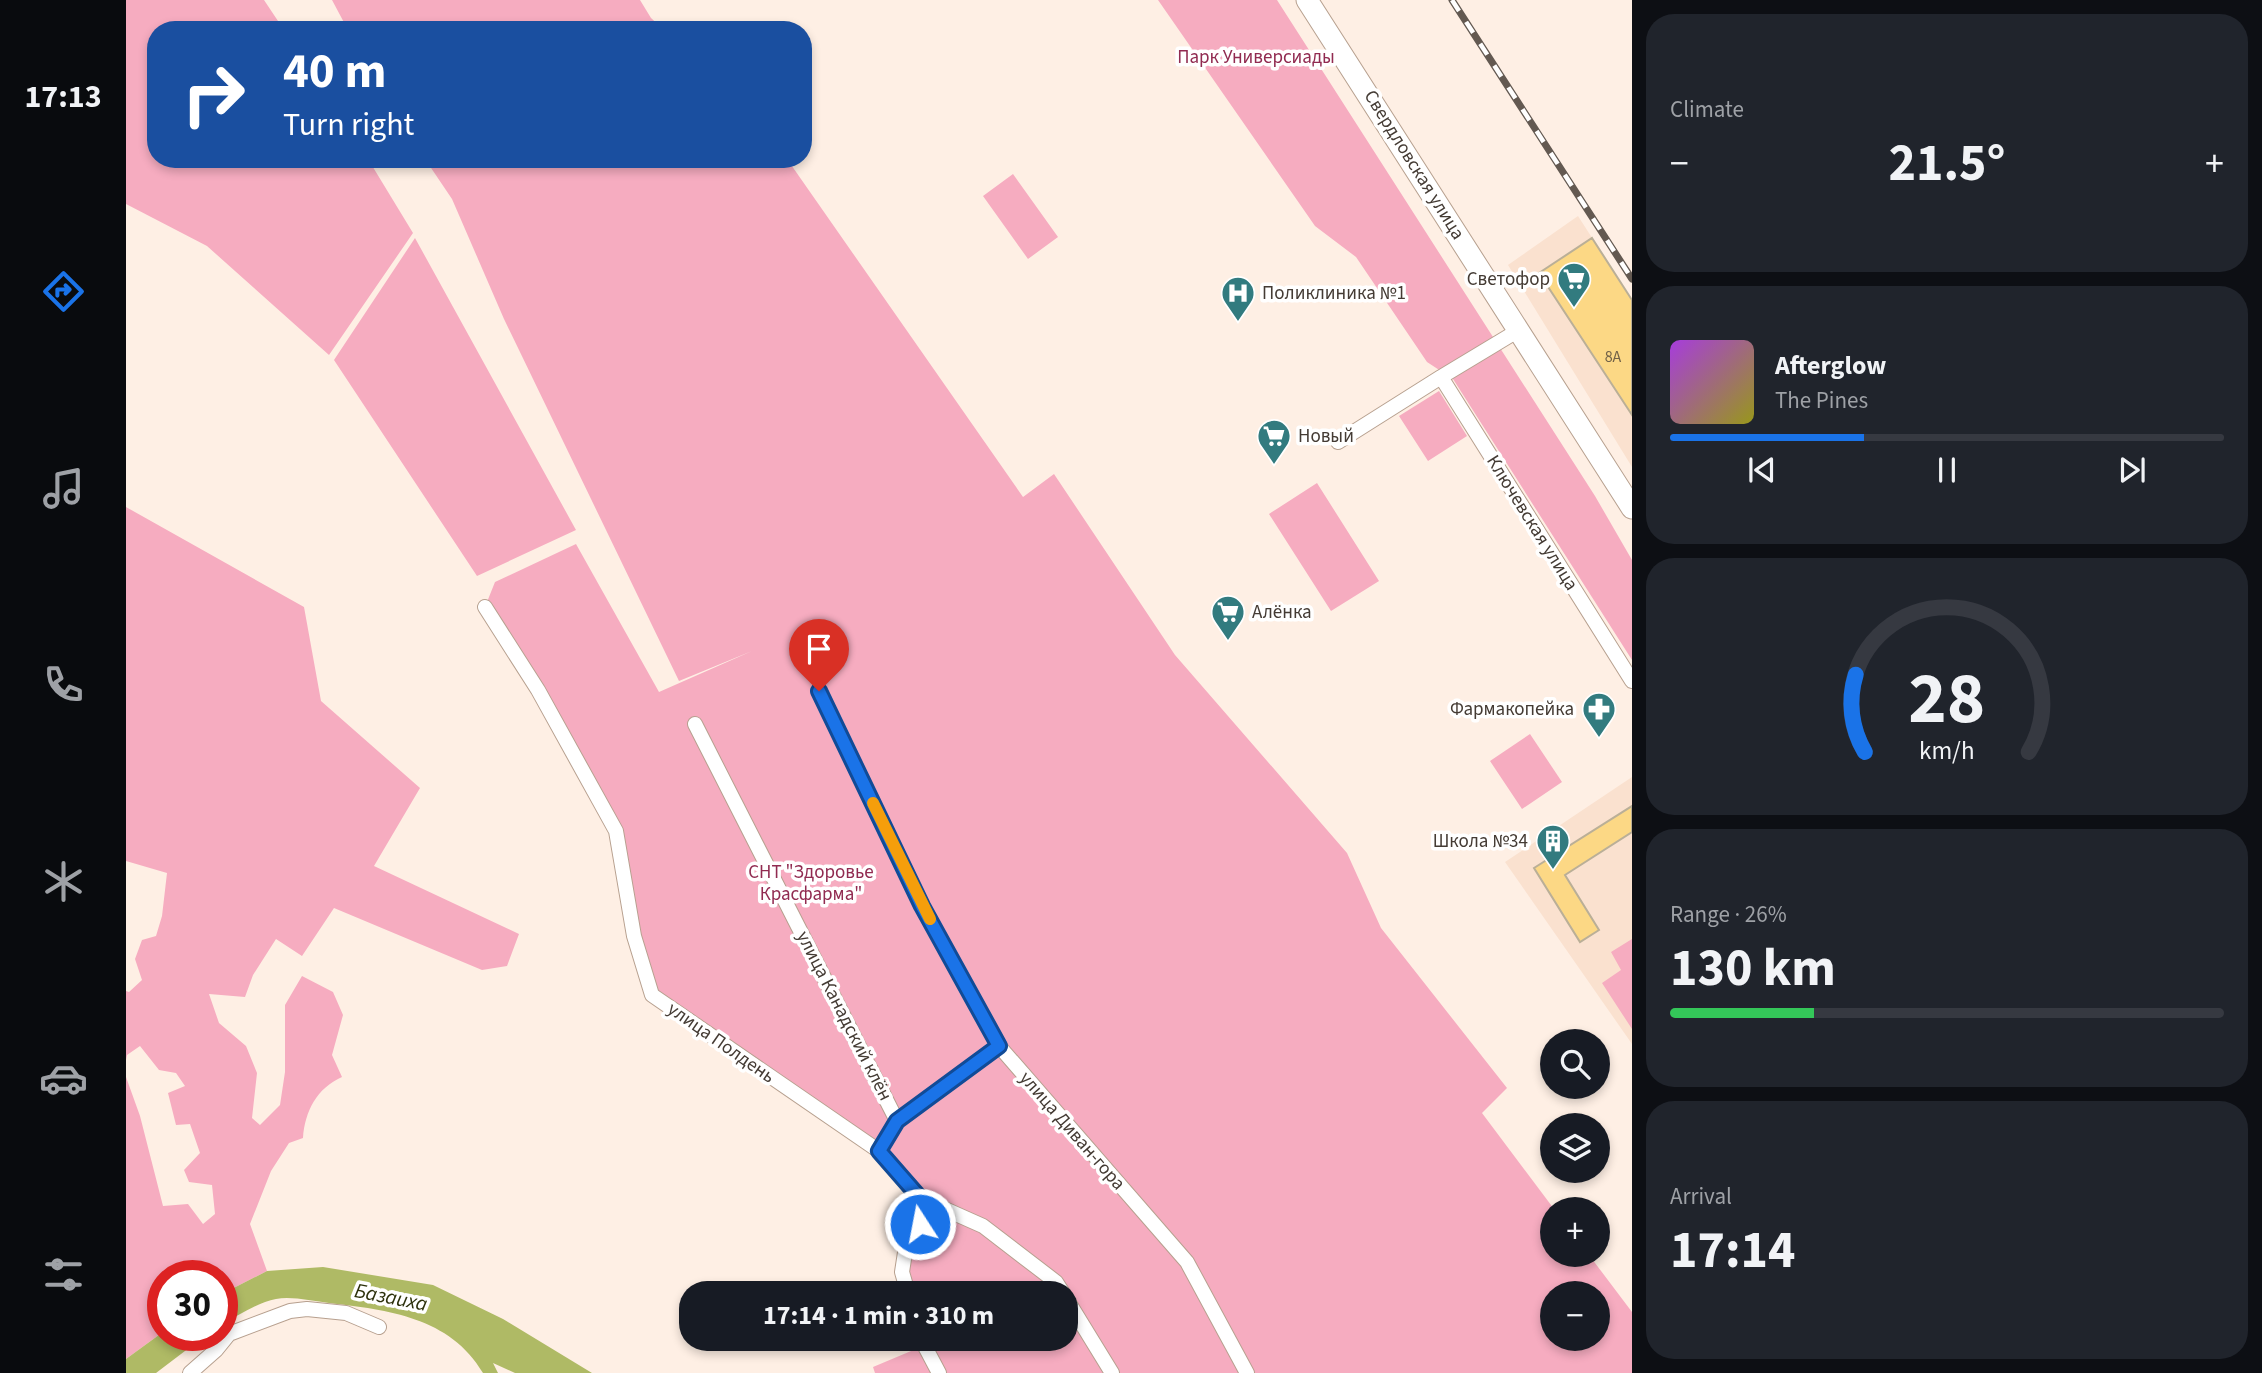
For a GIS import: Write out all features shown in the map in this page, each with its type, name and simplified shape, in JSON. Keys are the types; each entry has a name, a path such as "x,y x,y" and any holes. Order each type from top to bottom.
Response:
{"highway":[{"name":"Свердловская улица","path":"1307,0 1632,508"}],"street":[{"path":"1338,442 1519,330"},
{"name":"Ключевская улица","path":"1435,381 1632,681"},
{"name":"улица Полдень","path":"485,607 538,690 616,831 634,936 652,995 879,1151 920,1198 984,1226 1055,1281"},
{"name":"улица Диван-гора","path":"819,691 922,906 999,1046 1186,1262 1247,1373"},
{"name":"улица Канадский клён","path":"695,724 897,1121"},
{"path":"879,1151 897,1121 999,1046"},
{"path":"905,1281 902,1272 906,1246 920,1224 920,1198"},
{"path":"190,1373 216,1350 229,1334 290,1311 307,1309 346,1313 379,1327"},
{"path":"1078,1318 1112,1373"},
{"path":"927,1351 939,1373"}],"shaded area":[{"path":"1578,216 1632,300 1632,467 1508,265"},
{"path":"1632,777 1632,1044 1505,862"}],"green space":[{"path":"126,0 264,0 278,21 147,21 147,168 373,168 413,233 329,355 207,246 126,204"},
{"path":"332,0 640,0 654,21 343,21"},
{"name":"Парк Универсиады","path":"1158,0 1277,0 1595,496 1632,560 1632,660 1453,379 1427,362 1356,257 1315,226"},
{"name":"СНТ \"Здоровье Красфарма\"","path":"431,168 793,168 1023,497 1054,474 1175,655 1347,853 1381,928 1507,1088 1482,1113 1545,1197 1540,1197 1540,1267 1598,1267 1609,1281 1540,1281 1540,1351 1610,1351 1610,1283 1632,1312 1632,1373 875,1373 873,1367 911,1351 1078,1351 1078,1281 905,1281 902,1272 920,1198 879,1151 652,995 616,831 485,607 495,582 576,544 659,692 752,651 679,681 504,319 452,199"},
{"path":"1013,174 1058,237 1028,259 983,196"},
{"path":"415,238 576,530 477,576 334,360"},
{"path":"1439,391 1467,436 1428,461 1399,416"},
{"path":"1317,483 1379,581 1331,611 1269,514"},
{"path":"126,507 304,607 321,701 420,788 374,866 519,934 507,966 482,970 334,908 302,956 276,939 253,975 245,997 209,994 219,1023 246,1046 257,1073 252,1118 260,1125 280,1105 285,1072 285,1005 302,976 333,992 343,1015 332,1055 342,1077 319,1094 306,1119 303,1138 289,1143 271,1171 250,1224 267,1271 238,1286 238,1260 147,1260 147,1344 126,1359 126,1077 140,1116 163,1206 188,1204 203,1224 215,1214 212,1185 189,1182 184,1170 200,1153 190,1124 176,1125 168,1093 185,1086 176,1073 159,1070 140,1046 127,1055 126,1060 126,991 129,992 142,980 135,959 142,940 156,936 162,916 167,873 126,861"},
{"path":"1530,734 1562,782 1522,809 1490,761"},
{"path":"1632,939 1632,1029 1602,983 1621,970 1611,952"}],"water":[{"name":"Базаиха","path":"323,1267 433,1285 503,1319 592,1373 515,1373 493,1363 498,1373 483,1373 453,1339 435,1328 395,1313 373,1309 282,1298 255,1306 238,1315 238,1286 267,1271"},
{"path":"147,1344 147,1351 185,1351 156,1373 126,1373 126,1359"}],"building":[{"path":"1592,238 1632,300 1632,415 1539,273"},
{"name":"Школа №34","path":"1632,806 1632,832 1565,875 1599,930 1580,942 1534,868"}],"railway":[{"path":"1452,0 1632,279"}],"slow traffic":[{"path":"873,803 930,919"}],"place":[{"name":"Светофор","path":"1574,309"},
{"name":"Поликлиника №1","path":"1238,323"},
{"name":"Новый","path":"1274,466"},
{"name":"Алёнка","path":"1228,642"},
{"name":"Фармакопейка","path":"1599,739"},
{"name":"Школа №34","path":"1553,871"}],"route":[{"path":"819,691 922,906 999,1046 897,1121 879,1151 920,1198 920,1224"}]}
